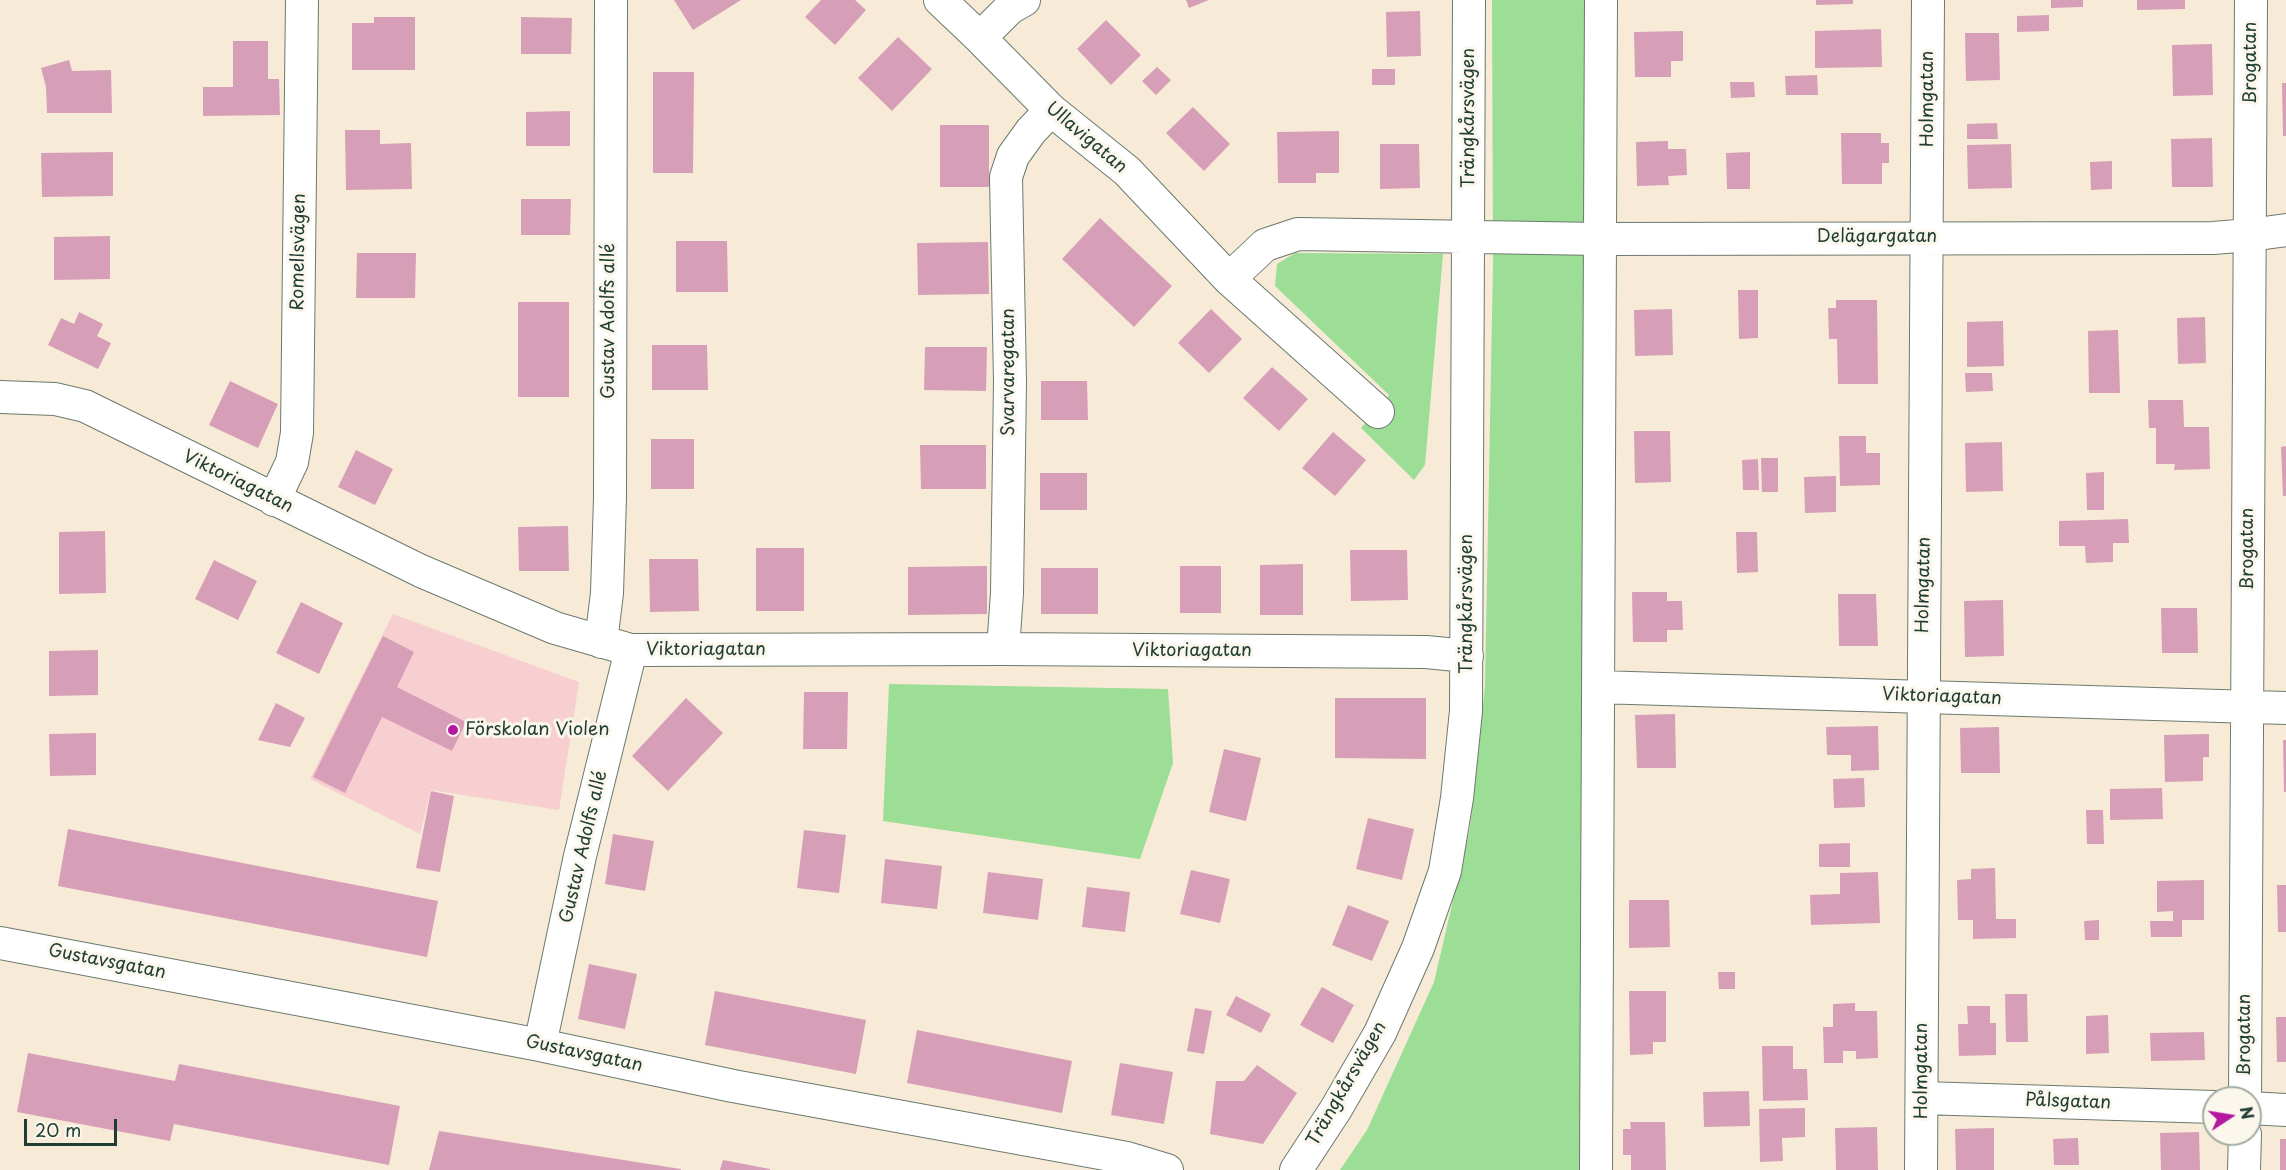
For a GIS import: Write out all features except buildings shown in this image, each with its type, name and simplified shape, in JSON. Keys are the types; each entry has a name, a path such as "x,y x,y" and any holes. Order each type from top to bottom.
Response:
{"street":[{"name":"Romellsvägen","path":"274,500 292,462 297,433 302,0"},
{"name":"Gustav Adolfs allé","path":"540,1045 580,856 616,646 607,594 610,498 611,0"},
{"name":"Ullavigatan","path":"940,0 1051,110 1127,171 1229,279 1378,411"},
{"path":"980,38 1010,8 1024,0"},
{"name":"Trängkårsvägen","path":"1296,1170 1380,1033 1418,948 1445,871 1457,798 1466,711 1467,656 1469,0"},
{"path":"1596,1170 1601,0"},
{"name":"Holmgatan","path":"1921,1170 1928,0"},
{"name":"Brogatan","path":"2245,1086 2251,0"},
{"name":"Svarvaregatan","path":"1003,649 1007,593 1010,382 1006,177 1012,156 1051,110"},
{"name":"Delägargatan","path":"1468,235 1600,239 2213,238 2250,236 2286,230"},
{"path":"1229,279 1264,245 1298,234 1468,235"},
{"name":"Viktoriagatan","path":"0,397 55,399 85,406 421,571 555,628 616,646 1426,652 1467,656"},
{"name":"Viktoriagatan","path":"1598,687 2286,708"},
{"name":"Gustavsgatan","path":"0,943 540,1045 733,1086 1126,1158 1167,1170"},
{"name":"Pålsgatan","path":"1922,1098 2202,1107"},
{"path":"2262,1109 2286,1110"},
{"path":"2244,1170 2245,1146"}],"shaded area":[{"name":"Förskolan Violen","path":"393,614 579,682 559,810 431,790 420,834 310,779"}],"green space":[{"path":"1492,0 1591,0 1590,1170 1340,1170 1367,1130 1434,982 1470,828 1485,686 1493,263"},
{"path":"1295,253 1443,254 1425,465 1414,480 1361,428 1389,395 1275,286 1277,264"},
{"path":"889,684 1168,689 1173,763 1140,859 883,821"}],"place":[{"name":"Förskolan Violen","path":"453,730"}]}
